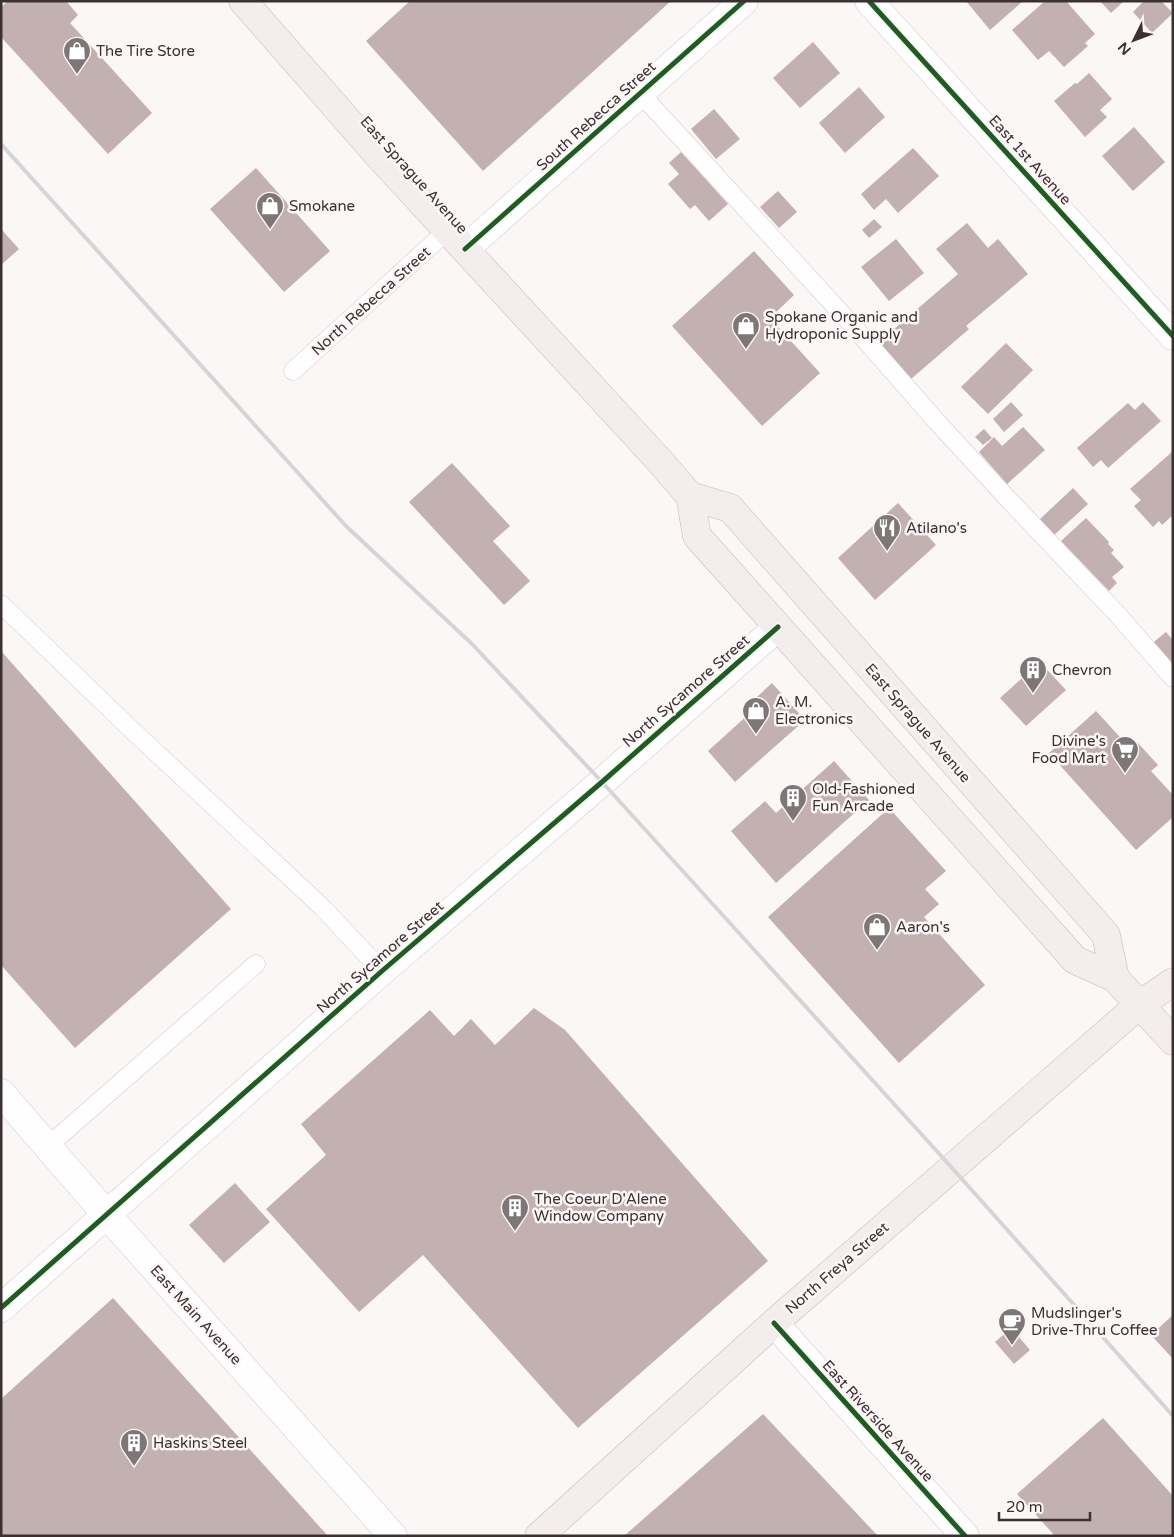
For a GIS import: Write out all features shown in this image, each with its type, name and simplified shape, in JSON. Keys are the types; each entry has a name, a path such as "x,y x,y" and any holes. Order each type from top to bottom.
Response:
{"main road":[{"name":"East Sprague Avenue","path":"243,1 377,154 690,496 697,536 1075,960 1115,978 1173,1041"},
{"name":"East Sprague Avenue","path":"690,496 730,508 1106,935 1115,978"},
{"path":"1139,1005 1173,969"},
{"path":"1139,1005 1173,982"},
{"name":"North Freya Street","path":"539,1536 774,1323 1139,1005"}],"street":[{"name":"South Rebecca Street","path":"457,240 640,93 744,1"},
{"name":"East 1st Avenue","path":"868,1 1173,336"},
{"name":"North Sycamore Street","path":"1,1308 382,971 602,782 778,627"},
{"name":"East Main Avenue","path":"1,1093 393,1536"},
{"name":"East Riverside Avenue","path":"774,1323 964,1536"}],"lane":[{"path":"640,93 852,324 1008,500 1118,615 1173,678"},
{"name":"North Rebecca Street","path":"294,371 457,240"},
{"path":"1,604 135,733 322,907 382,971"},
{"path":"48,1146 256,964"}],"building":[{"name":"The Tire Store","path":"8,1 66,1 78,15 70,23 152,113 108,154 1,37 1,7"},
{"path":"410,1 671,1 483,171 366,41"},
{"path":"966,1 1023,1 990,30"},
{"path":"1045,1 1066,1 1095,34 1085,43 1088,46 1064,67 1049,51 1038,60 1012,30"},
{"path":"1100,1 1124,1 1111,13"},
{"path":"1144,1 1161,1 1173,13 1152,33 1133,12"},
{"path":"813,42 840,73 800,108 773,78"},
{"path":"1089,73 1112,99 1100,110 1107,117 1085,137 1054,101"},
{"path":"859,87 885,117 845,153 819,123"},
{"path":"714,109 740,139 716,159 691,129"},
{"path":"1134,127 1165,162 1133,191 1102,156"},
{"path":"913,148 939,176 898,213 886,199 874,210 861,194"},
{"path":"681,152 728,204 709,221 695,205 690,209 668,184 679,174 669,163"},
{"name":"Smokane","path":"256,168 330,251 284,292 210,209"},
{"path":"778,191 797,212 779,228 760,207"},
{"path":"874,219 882,227 869,238 862,230"},
{"path":"967,223 988,248 998,239 1028,274 966,326 969,329 911,379 879,342 958,274 936,249"},
{"path":"1,229 19,249 1,265"},
{"path":"896,239 924,273 889,301 861,267"},
{"name":"Spokane Organic and Hydroponic Supply","path":"754,251 794,295 770,318 820,373 762,426 672,326"},
{"path":"1006,343 1033,370 988,414 961,387"},
{"path":"1011,402 1023,415 1004,432 993,419"},
{"path":"1143,402 1161,421 1108,468 1101,460 1093,467 1077,448 1128,403 1135,410"},
{"path":"1023,427 1045,450 1007,484 979,452 994,437 1002,446"},
{"path":"984,429 992,438 983,445 975,437"},
{"path":"1173,451 1173,515 1162,525 1159,521 1153,527 1134,506 1141,500 1130,489"},
{"path":"452,463 510,526 493,541 530,581 504,605 409,502"},
{"path":"1073,488 1088,504 1053,536 1039,520"},
{"name":"Atilano's","path":"898,503 936,545 875,600 838,558"},
{"path":"1086,518 1109,542 1108,544 1114,550 1111,553 1124,567 1112,577 1117,583 1109,591 1061,541"},
{"path":"1166,632 1173,640 1173,668 1150,645"},
{"path":"1,651 231,909 75,1048 1,965"},
{"name":"Chevron","path":"1040,662 1066,690 1026,726 1000,698"},
{"name":"A. M. Electronics","path":"772,683 805,720 735,782 708,751 751,712 746,707"},
{"name":"Chevron","path":"1096,711 1130,748 1137,742 1158,765 1151,771 1173,795 1173,817 1136,850 1049,753"},
{"name":"Old-Fashioned Fun Arcade","path":"834,761 869,800 776,883 731,831 765,801 776,813"},
{"name":"Aaron's","path":"889,808 946,871 925,889 939,904 924,917 985,985 899,1063 768,917"},
{"name":"The Coeur D'Alene Window Company","path":"534,1008 565,1030 768,1261 578,1428 423,1255 359,1312 266,1209 326,1155 301,1124 430,1010 454,1036 471,1019 495,1045"},
{"path":"235,1183 270,1222 224,1263 189,1225"},
{"name":"Haskins Steel","path":"113,1298 328,1536 1,1536 1,1399"},
{"path":"1173,1315 1173,1359 1151,1335"},
{"name":"Mudslinger's Drive-Thru Coffee","path":"1011,1328 1030,1350 1014,1364 995,1342"},
{"path":"763,1414 878,1536 624,1536"},
{"path":"1103,1418 1173,1496 1173,1536 1055,1536 1017,1494"}],"railway":[{"path":"1,144 346,526 472,644 602,782 953,1169 1173,1416"}],"cycle path":[{"path":"465,249 744,1"},
{"path":"869,1 1173,336"},
{"path":"1,1308 382,971 602,782 778,627"},
{"path":"774,1323 965,1536"}],"place":[{"name":"The Tire Store","path":"77,75"},
{"name":"Smokane","path":"270,230"},
{"name":"Spokane Organic and Hydroponic Supply","path":"746,350"},
{"name":"Atilano's","path":"887,552"},
{"name":"Chevron","path":"1033,694"},
{"name":"A. M. Electronics","path":"756,735"},
{"name":"Divine's Food Mart","path":"1125,774"},
{"name":"Old-Fashioned Fun Arcade","path":"793,822"},
{"name":"Aaron's","path":"877,951"},
{"name":"The Coeur D'Alene Window Company","path":"515,1232"},
{"name":"Mudslinger's Drive-Thru Coffee","path":"1012,1346"},
{"name":"Haskins Steel","path":"134,1467"}]}
